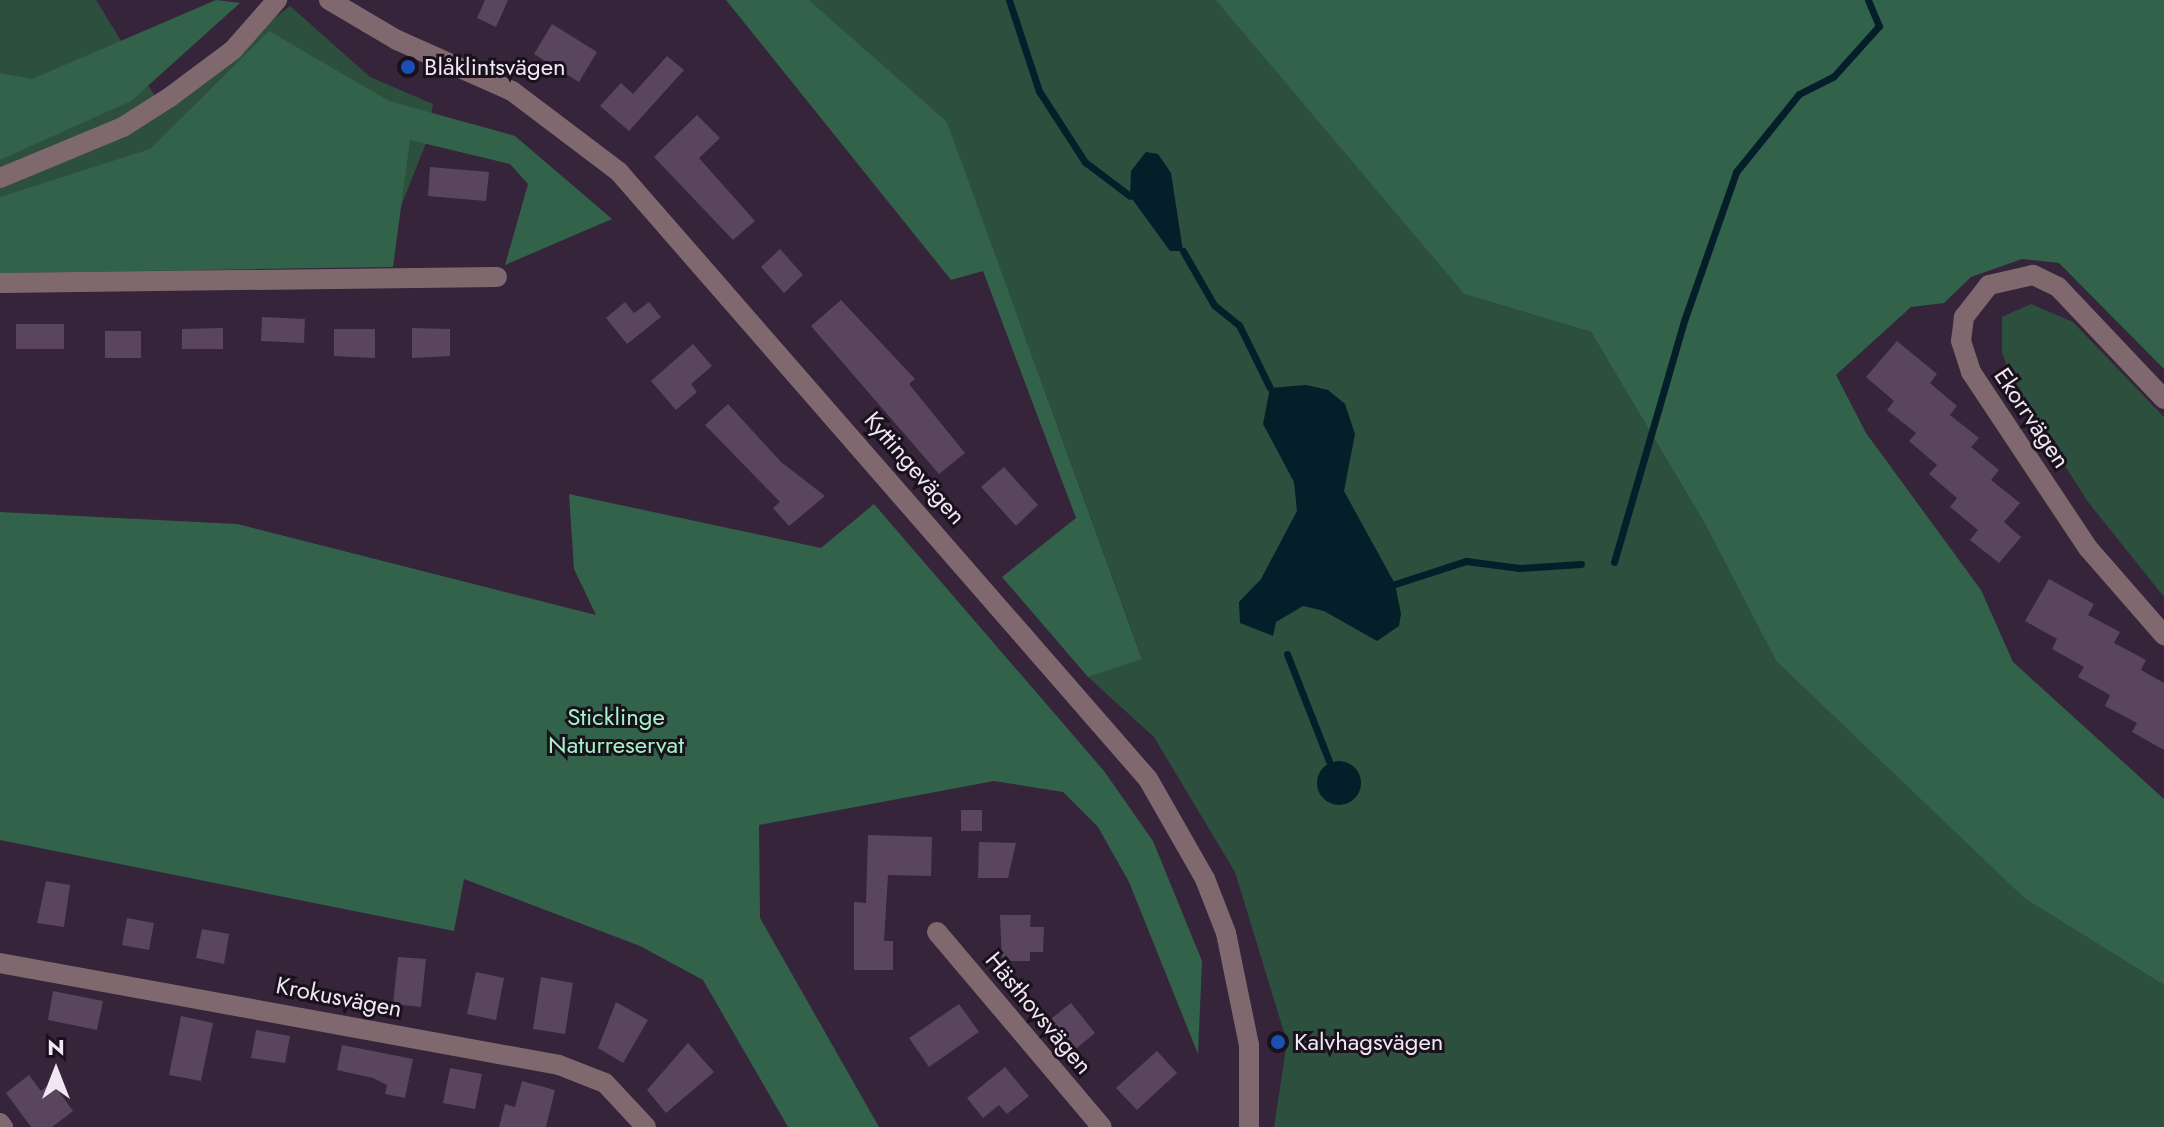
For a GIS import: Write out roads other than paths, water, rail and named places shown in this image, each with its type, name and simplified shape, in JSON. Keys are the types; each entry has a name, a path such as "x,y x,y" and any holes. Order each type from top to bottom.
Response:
{"street":[{"path":"0,178 123,127 170,97 233,50 277,0"},
{"name":"Kyttingevägen","path":"329,0 397,40 512,91 619,172 1148,779 1192,853 1226,933 1249,1045 1249,1127"},
{"name":"Ekorrvägen","path":"2164,399 2058,287 2033,275 1989,285 1964,317 1961,341 1971,372 2088,548 2164,635"},
{"path":"0,283 497,277"},
{"name":"Hästhovsvägen","path":"937,932 1102,1127"},
{"name":"Krokusvägen","path":"0,963 559,1065 605,1083 646,1127"}],"water":[{"path":"1146,152 1158,154 1171,173 1183,251 1170,251 1130,196 1131,171"},
{"path":"1306,385 1328,390 1345,404 1355,434 1344,491 1395,584 1401,614 1399,626 1377,641 1324,611 1303,606 1276,622 1273,636 1240,623 1239,602 1261,579 1297,511 1294,482 1263,424 1270,388"},
{"path":"1339,761 1354,768 1361,783 1354,798 1339,805 1324,798 1317,783 1324,768"}],"waterway":[{"path":"1009,0 1039,91 1085,162 1130,196"},
{"path":"1614,562 1685,318 1736,172 1799,94 1834,76 1879,26 1868,0"},
{"path":"1183,251 1214,305 1239,325 1270,388"},
{"path":"1395,584 1466,561 1520,568 1581,564"},
{"path":"1287,654 1329,761"}],"place":[{"name":"Blåklintsvägen","path":"408,67"},
{"name":"Kalvhagsvägen","path":"1278,1042"}],"park label":[{"name":"Sticklinge Naturreservat","path":"616,731"}]}
